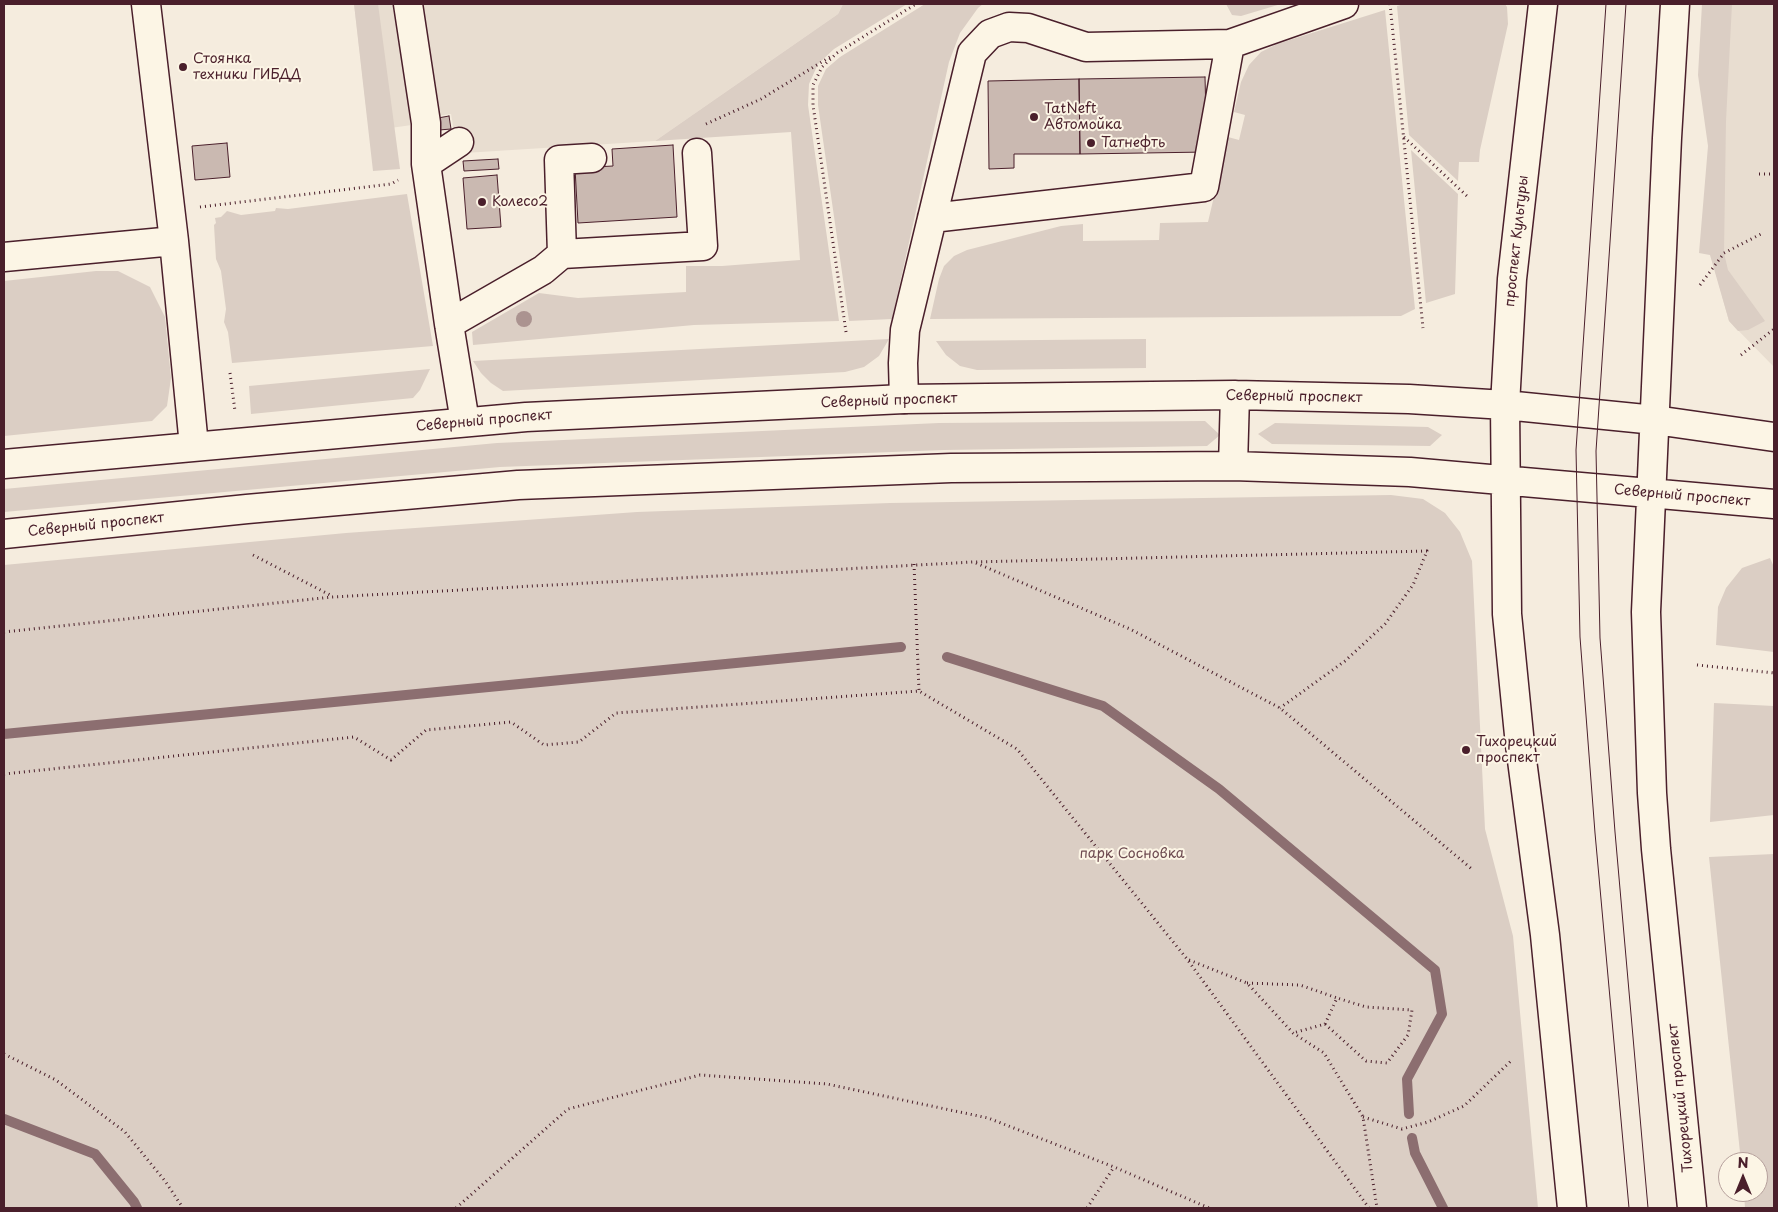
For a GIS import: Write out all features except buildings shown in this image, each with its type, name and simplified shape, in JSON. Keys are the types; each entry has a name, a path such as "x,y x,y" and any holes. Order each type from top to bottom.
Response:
{"main road":[{"path":"146,4 174,241 194,446"},
{"path":"394,4 411,126 426,164"},
{"path":"408,4 426,123 426,164 449,324 466,422"},
{"path":"904,399 903,363 906,330 932,218 972,53 990,34 1009,27 1028,28 1086,47 1230,44 1344,4"},
{"name":"проспект Культуры","path":"1506,480 1506,405 1512,279 1543,4"},
{"path":"1655,420 1666,148 1675,4"},
{"path":"932,218 1204,187 1230,44"},
{"path":"426,164 459,142"},
{"path":"449,324 543,270 562,254 703,246 697,153"},
{"path":"562,254 558,160 592,158"},
{"path":"4,258 174,241"},
{"path":"1232,466 1235,395"},
{"name":"Северный проспект","path":"4,464 526,417 904,399 1235,395 1409,399 1506,405 1655,420 1774,437"},
{"name":"Тихорецкий проспект","path":"1655,420 1646,612 1652,793 1656,859 1692,1208"},
{"name":"Северный проспект","path":"4,534 247,509 518,485 951,468 1232,466 1410,472 1774,504"},
{"path":"1506,480 1507,614 1520,745 1545,935 1572,1208"}],"path":[{"path":"704,125 762,99 916,4"},
{"path":"1390,4 1423,328"},
{"path":"837,53 822,67 814,85 813,105 846,332"},
{"path":"1404,136 1468,197"},
{"path":"199,207 391,184 426,164"},
{"path":"1759,174 1774,174"},
{"path":"1700,285 1724,253 1761,234"},
{"path":"1741,355 1774,329"},
{"path":"230,372 235,411"},
{"path":"4,632 332,596 914,564 1427,552 1413,585 1385,624 1345,661 1280,708"},
{"path":"253,555 332,596"},
{"path":"973,562 1130,629 1280,708 1473,870"},
{"path":"914,564 919,691"},
{"path":"1697,665 1774,673"},
{"path":"4,774 354,737 391,760 426,730 511,722 544,746 579,742 616,713 919,691 1017,749 1187,959 1369,1208"},
{"path":"1187,959 1247,983 1300,985 1366,1007 1412,1010 1408,1035 1388,1063 1366,1060 1325,1024"},
{"path":"1247,983 1293,1033 1324,1053 1363,1117 1376,1208"},
{"path":"1293,1033 1325,1024 1337,998"},
{"path":"4,1054 56,1080 125,1132 165,1181 183,1208"},
{"path":"1363,1117 1402,1129 1428,1122 1464,1106 1514,1060"},
{"path":"456,1208 568,1109 700,1075 827,1084 988,1118 1114,1167 1209,1208"},
{"path":"1087,1208 1114,1167"}],"shaded area":[{"path":"354,4 843,4 838,14 655,141 464,153 454,131 451,114 437,116 426,123 369,131"},
{"path":"1722,4 1774,4 1774,367 1729,321 1707,242"}],"green space":[{"path":"354,4 378,4 400,169 373,171"},
{"path":"843,4 907,4 834,49 818,64 809,84 808,105 839,321 694,325 473,345 472,332 539,293 578,298 686,292 686,266 722,266 800,260 791,132 655,141 838,14"},
{"path":"925,4 983,4 960,33 949,62 892,319 849,321 818,105 818,86 826,69 840,57"},
{"path":"1226,4 1281,4 1241,16 1232,15"},
{"path":"1404,4 1505,4 1507,7 1508,24 1479,162 1459,162 1458,181 1409,135 1397,6"},
{"path":"1702,4 1732,4 1726,121 1724,253 1728,270 1765,321 1748,330 1738,331 1729,321 1710,255 1699,253 1708,146 1698,75"},
{"path":"1385,10 1415,309 1401,316 930,319 939,279 944,266 954,256 967,250 1061,226 1083,224 1083,241 1159,240 1160,223 1208,222 1228,137 1239,140 1245,115 1234,112 1241,82 1249,65 1261,52 1277,44"},
{"path":"1411,150 1458,194 1455,294 1426,303"},
{"path":"407,194 433,346 232,363 228,332 224,322 226,309 221,271 216,259 215,218 221,217 227,211 241,215 275,211 276,208 288,209"},
{"path":"96,271 118,271 150,287 165,317 171,378 167,406 152,421 4,436 4,281"},
{"path":"889,339 879,356 864,367 845,372 503,391 481,373 473,361"},
{"path":"1146,339 1146,368 977,370 960,366 946,355 936,341"},
{"path":"430,369 420,390 413,398 251,414 249,386"},
{"path":"1205,421 1220,435 1207,446 944,450 500,467 4,512 4,489 497,443 939,423"},
{"path":"1275,423 1428,427 1442,435 1430,446 1272,444 1258,434"},
{"name":"парк Сосновка","path":"1391,495 1423,499 1445,513 1460,532 1472,561 1485,829 1513,936 1538,1208 4,1208 4,565 346,533 637,512 890,503"},
{"path":"1770,558 1774,567 1774,652 1716,645 1718,607 1726,588 1742,568"},
{"path":"1714,703 1774,706 1774,815 1710,822"},
{"path":"1774,854 1774,1208 1745,1208 1745,1202 1768,1202 1768,1152 1740,1152 1709,857"}],"waterway":[{"path":"4,734 901,647"},
{"path":"947,657 1103,706 1219,789 1435,970 1442,1014 1407,1079 1409,1114"},
{"path":"4,1119 95,1154 137,1208"},
{"path":"1412,1138 1415,1153 1443,1208"}],"tram line":[{"path":"1606,4 1576,450 1580,637 1595,833 1629,1208"},
{"path":"1626,4 1596,451 1600,638 1648,1208"}],"place":[{"name":"Стоянка техники ГИБДД","path":"183,67"},
{"name":"TatNeft Автомойка","path":"1034,117"},
{"name":"Татнефть","path":"1091,143"},
{"name":"Колесо2","path":"482,202"},
{"name":"Тихорецкий проспект","path":"1466,750"}]}
